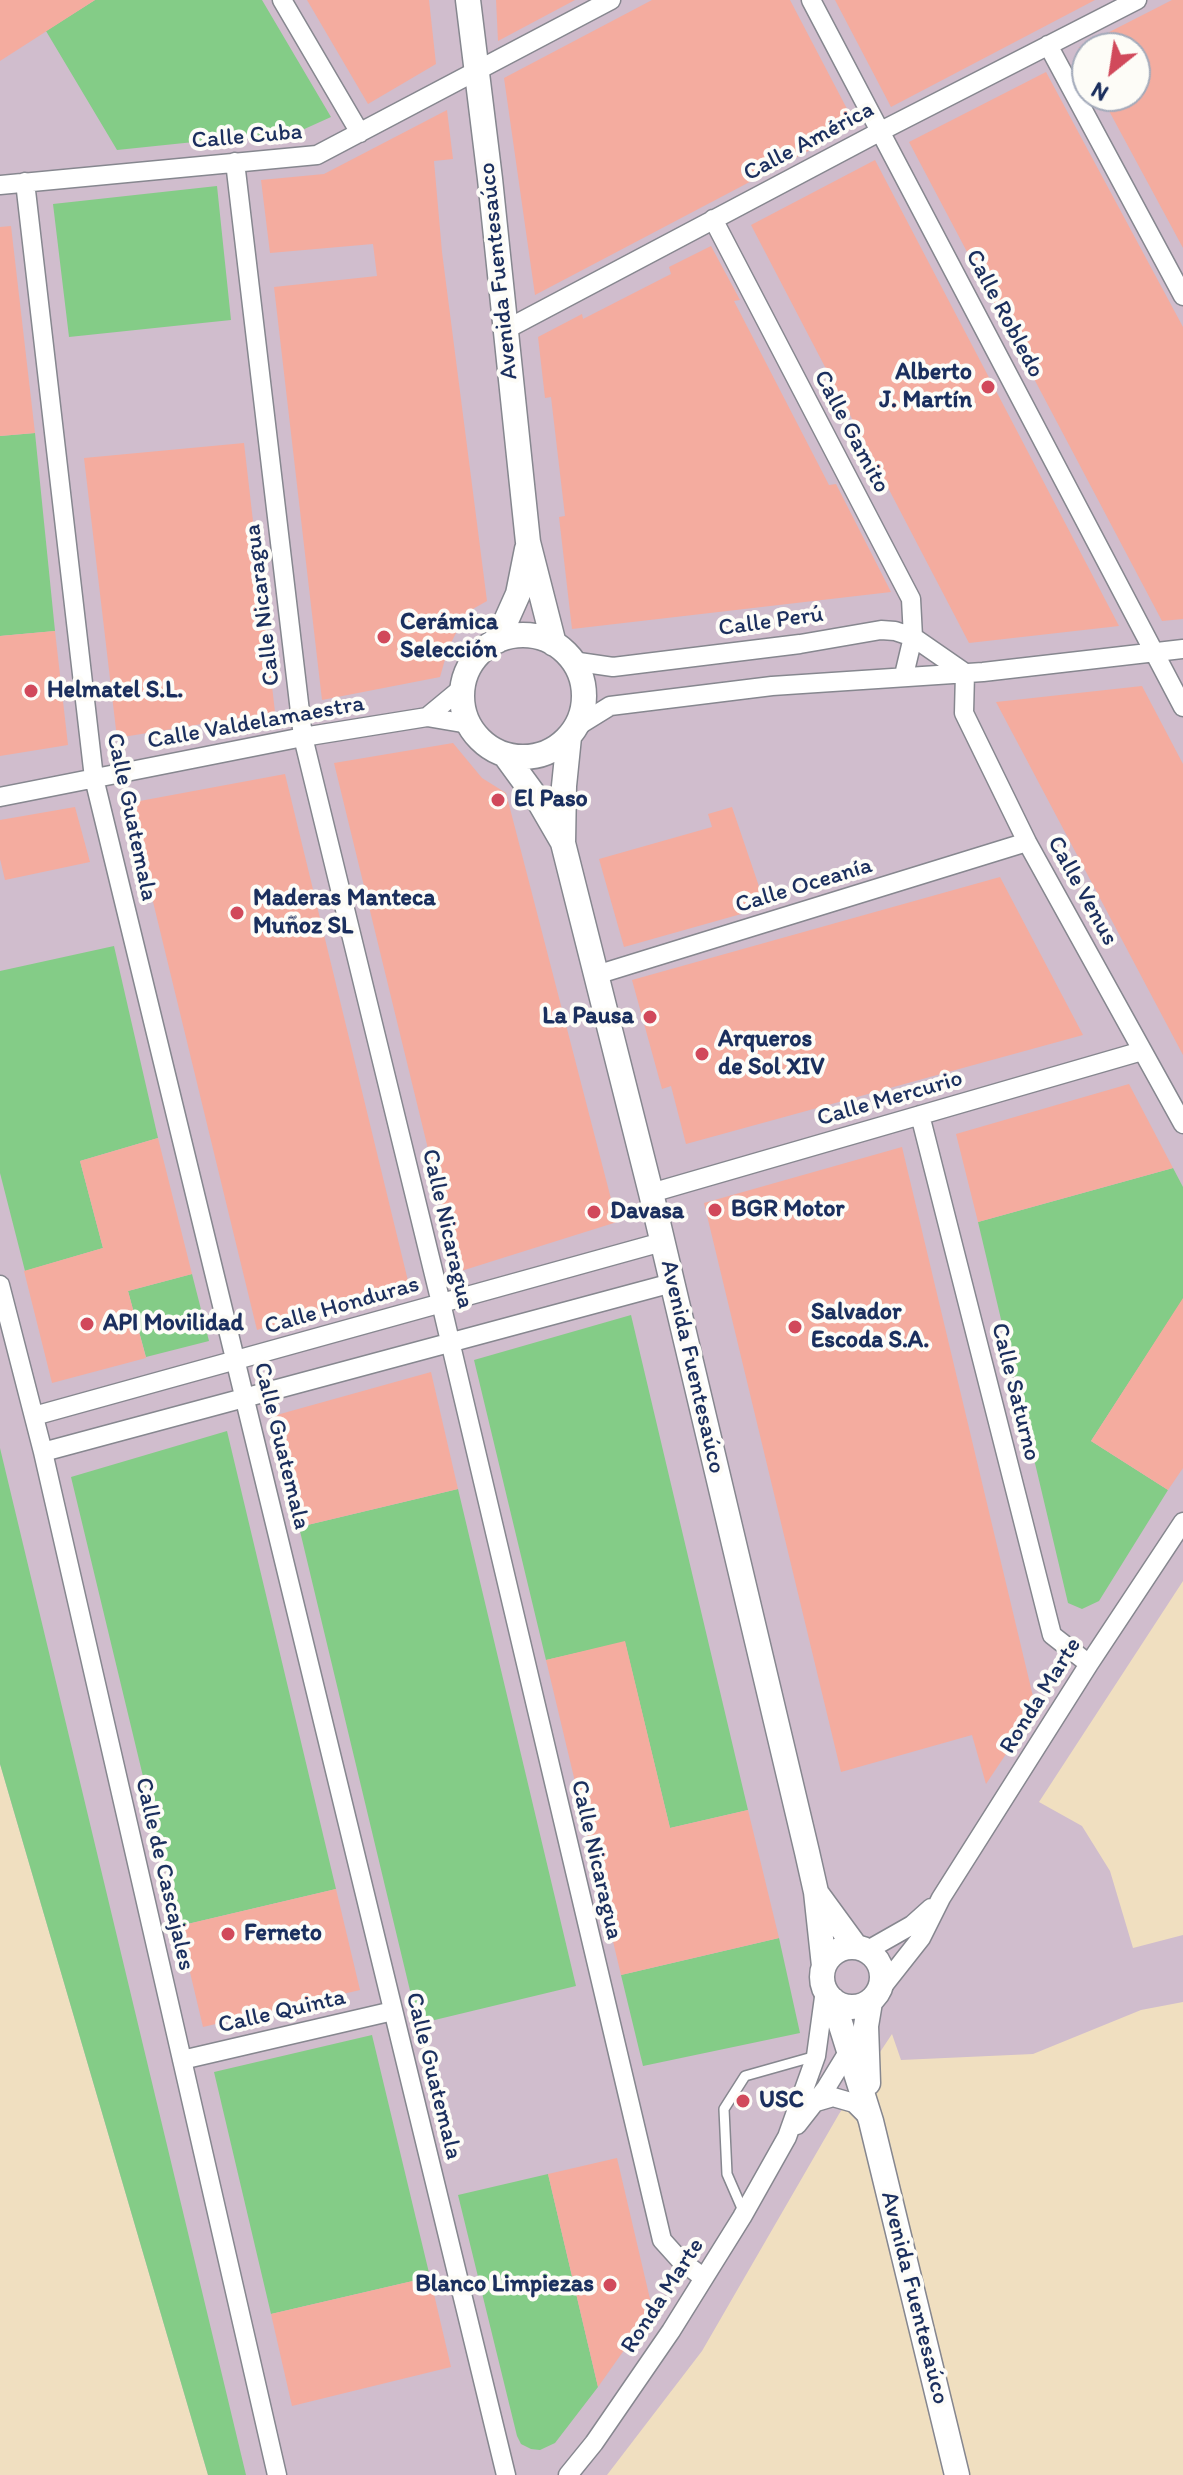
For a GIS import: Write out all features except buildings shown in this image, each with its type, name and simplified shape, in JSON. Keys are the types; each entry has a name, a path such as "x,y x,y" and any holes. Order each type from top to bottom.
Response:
{"street":[{"path":"282,0 360,133"},
{"name":"Avenida Fuentesaúco","path":"468,0 528,542 554,644"},
{"name":"Calle Cuba","path":"0,185 317,155 611,0"},
{"name":"Calle Robledo","path":"811,0 1183,707"},
{"name":"Calle América","path":"505,330 1137,0"},
{"path":"1048,45 1183,296"},
{"name":"Calle Nicaragua","path":"235,162 303,737 441,1303 662,2240 680,2260 704,2278"},
{"name":"Calle Guatemala","path":"25,182 94,778 506,2475"},
{"name":"Calle Gamito","path":"713,219 911,599 913,637 904,675"},
{"name":"Avenida Fuentesaúco","path":"497,641 518,594 528,542"},
{"name":"Calle Perú","path":"572,661 613,667 800,644 881,630 913,637 965,673"},
{"path":"572,732 583,705 582,682 572,661 554,644 535,637 515,636 497,641 473,660 462,688 462,707 468,724 483,743 505,755 522,757 540,755 555,748 610,706 772,686 965,673 1183,649"},
{"name":"Calle Venus","path":"965,673 964,713 1027,842 1183,1124"},
{"path":"427,717 462,688"},
{"name":"Calle Valdelamaestra","path":"0,797 303,737 427,717 468,724"},
{"name":"Avenida Fuentesaúco","path":"572,732 564,786 563,843 651,1193 816,1892 824,1966"},
{"name":"Avenida Fuentesaúco","path":"505,755 540,803 563,843"},
{"name":"Calle Oceanía","path":"596,975 1027,842"},
{"name":"Calle Mercurio","path":"651,1193 1142,1051"},
{"name":"Calle Saturno","path":"920,1115 1052,1635 1089,1664"},
{"name":"Calle Honduras","path":"34,1416 662,1242"},
{"path":"43,1452 672,1283"},
{"name":"Calle de Cascajales","path":"0,1285 43,1452 277,2475"},
{"name":"Ronda Marte","path":"787,2137 816,2102 872,2006 921,1938 941,1898 1183,1522"},
{"name":"Avenida Fuentesaúco","path":"816,1892 862,1948"},
{"name":"Ronda Marte","path":"862,1948 912,1925 941,1898"},
{"path":"842,1948 862,1948 880,1964 883,1981 872,2006 851,2007 829,1995 822,1982 824,1966 831,1955 842,1948"},
{"name":"Avenida Fuentesaúco","path":"829,1995 871,2121 957,2475"},
{"name":"Ronda Marte","path":"568,2475 594,2443 704,2278 787,2137 816,2056 829,1995"},
{"name":"Avenida Fuentesaúco","path":"871,2121 867,2072 872,2006"},
{"name":"Calle Quinta","path":"182,2060 393,2011"},
{"path":"816,2102 833,2097 854,2103 871,2121"}],"lane":[{"path":"744,2213 727,2174 724,2109 745,2076 816,2056"}],"shaded area":[{"path":"0,0 1183,0 1183,1581 1039,1802 1082,1826 1110,1871 1133,1948 1183,1935 1183,2002 1141,2010 1033,2054 901,2060 892,2034 839,2114 702,2351 607,2475 208,2475 0,1764"}],"green space":[{"path":"95,0 262,0 331,117 300,131 117,150 46,31"},
{"path":"217,186 231,320 69,337 53,204"},
{"path":"35,433 55,631 0,636 0,436"},
{"path":"114,946 158,1138 80,1161 103,1248 25,1271 0,1173 0,971"},
{"path":"1173,1168 1183,1187 1183,1299 1091,1441 1168,1490 1099,1601 1082,1609 1068,1603 978,1222"},
{"path":"192,1274 209,1341 146,1357 128,1291"},
{"path":"631,1315 748,1810 670,1828 625,1642 546,1660 474,1360"},
{"path":"227,1431 336,1889 179,1926 71,1477"},
{"path":"0,1448 246,2475 208,2475 0,1764"},
{"path":"458,1489 576,1986 418,2024 299,1527"},
{"path":"779,1938 800,2033 643,2066 621,1975"},
{"path":"372,2035 430,2277 271,2314 214,2072"},
{"path":"548,2174 598,2387 555,2443 540,2450 521,2444 517,2436 458,2195"}],"place":[{"name":"Alberto J. Martín","path":"988,387"},
{"name":"Cerámica Selección","path":"384,637"},
{"name":"Helmatel S.L.","path":"31,691"},
{"name":"El Paso","path":"498,800"},
{"name":"Maderas Manteca Muñoz SL","path":"237,913"},
{"name":"La Pausa","path":"650,1017"},
{"name":"Arqueros de Sol XIV","path":"702,1054"},
{"name":"BGR Motor","path":"715,1210"},
{"name":"Davasa","path":"594,1212"},
{"name":"API Movilidad","path":"87,1324"},
{"name":"Salvador Escoda S.A.","path":"795,1327"},
{"name":"Ferneto","path":"228,1934"},
{"name":"USC","path":"743,2101"},
{"name":"Blanco Limpiezas","path":"610,2285"}]}
